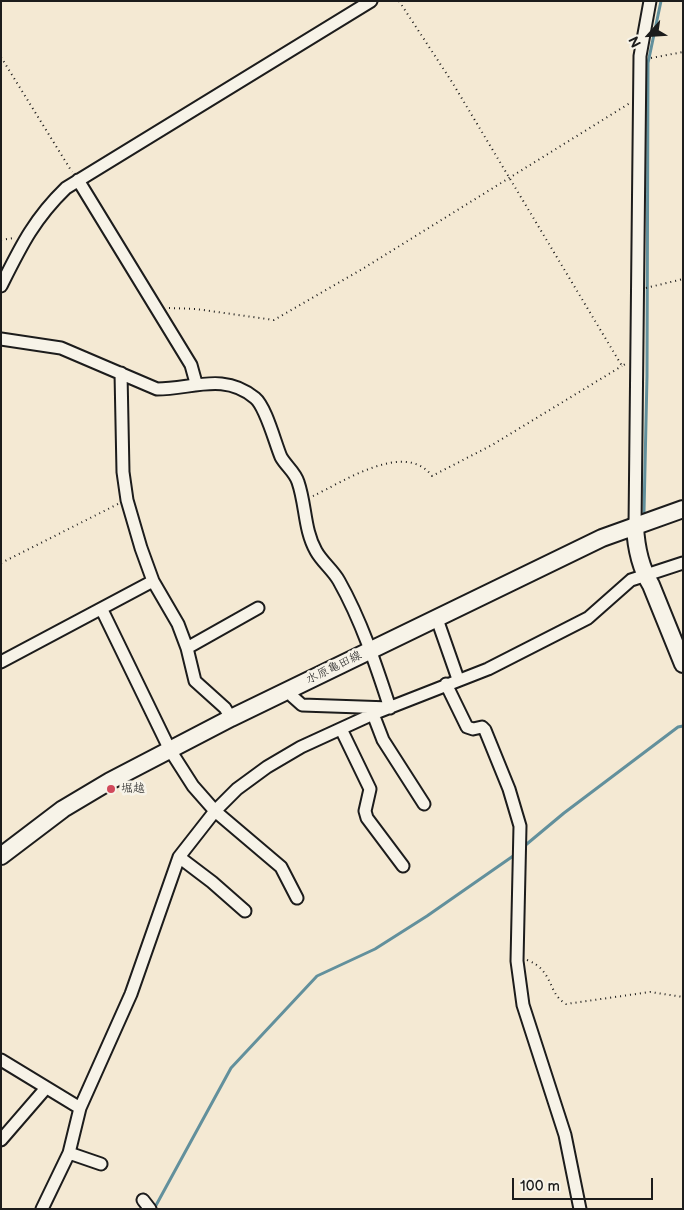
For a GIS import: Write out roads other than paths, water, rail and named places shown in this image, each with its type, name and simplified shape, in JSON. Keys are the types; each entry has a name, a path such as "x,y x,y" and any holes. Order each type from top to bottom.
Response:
{"main road":[{"name":"水原亀田線","path":"1,856 63,809 110,781 231,718 602,538 683,509"},
{"path":"635,526 639,557 644,574 651,585 683,664"}],"street":[{"path":"1,286 26,236 46,208 78,180 371,1"},
{"path":"635,526 640,56 650,1"},
{"path":"78,180 191,364 196,383"},
{"path":"1,339 61,348 157,389 174,389 196,383 219,383 235,386 257,399 284,462 297,479 304,500 307,531 316,552 338,580 370,651 390,708"},
{"path":"120,373 122,472 127,500 153,581 178,624 188,648 195,681 225,708 231,718"},
{"path":"42,1209 69,1153 80,1108 132,994 179,857 215,810 237,789 267,767 301,747 373,714 488,668 588,618 631,580 644,574 683,563"},
{"path":"1,662 102,610 153,581"},
{"path":"188,648 258,608"},
{"path":"102,610 170,750 193,786 215,810 281,867 297,898"},
{"path":"437,619 458,679"},
{"path":"446,684 467,727 473,729 482,727 485,730 509,790 520,826 517,960 523,1005 565,1135 580,1209"},
{"path":"290,690 293,697 302,706 390,708"},
{"path":"373,714 383,740 424,804"},
{"path":"341,729 370,789 364,811 367,818 403,866"},
{"path":"179,857 212,882 245,911"},
{"path":"1,1060 80,1108"},
{"path":"1,1140 46,1088"},
{"path":"69,1153 102,1164"}],"waterway":[{"path":"644,512 647,376 648,63 661,1"},
{"path":"522,848 564,813 678,727 683,726"},
{"path":"154,1209 231,1068 317,976 375,949 427,916 516,854"}],"place":[{"name":"堀越","path":"111,789"}]}
